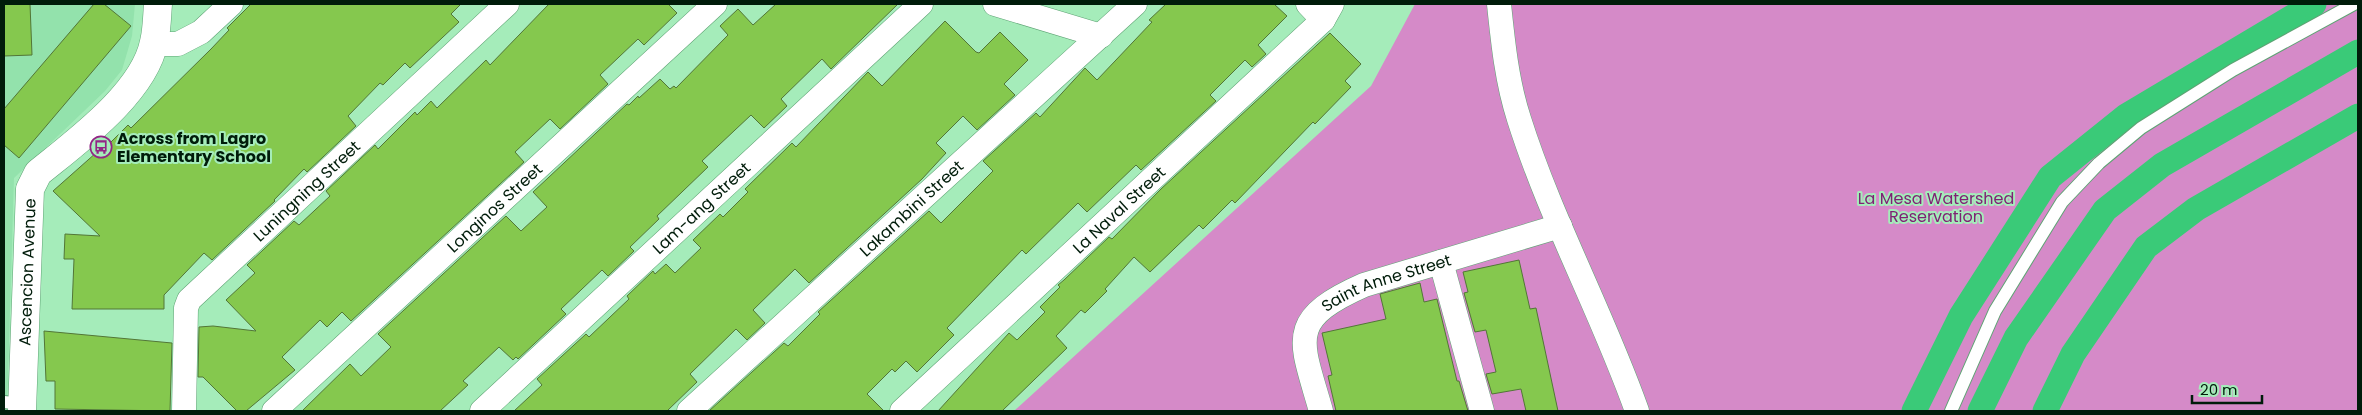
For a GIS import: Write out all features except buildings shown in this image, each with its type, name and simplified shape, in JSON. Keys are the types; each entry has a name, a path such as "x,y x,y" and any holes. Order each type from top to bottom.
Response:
{"street":[{"name":"Ascencion Avenue","path":"16,406 30,189 38,173 121,101 141,75 154,44 158,4"},
{"path":"154,44 178,44 201,32 230,4"},
{"name":"Luningning Street","path":"184,411 186,308 190,300 507,4"},
{"name":"Longinos Street","path":"274,411 715,4"},
{"name":"Lam-ang Street","path":"482,411 921,4"},
{"path":"995,4 1101,36"},
{"name":"Lakambini Street","path":"689,411 1135,4"},
{"path":"1499,4 1505,62 1518,118 1542,186 1621,367 1637,411"},
{"name":"La Naval Street","path":"902,411 1321,9"},
{"name":"Saint Anne Street","path":"1321,411 1303,346 1306,328 1318,312 1337,297 1364,285 1560,226"},
{"path":"1441,262 1482,411"}],"lane":[{"path":"1951,411 1995,311 2062,202 2099,163 2141,128 2233,70 2354,4"}],"shaded area":[{"path":"4,4 135,4 132,36 122,70 105,91 14,178 7,411 4,411"}],"green space":[{"name":"La Mesa Watershed Reservation","path":"1415,4 2358,4 2358,411 1014,411 1371,86"}],"waterway":[{"path":"1914,411 1961,316 2050,177 2126,116 2314,4"},
{"path":"1980,411 2016,338 2105,210 2162,165 2358,52"},
{"path":"2045,411 2073,354 2146,247 2196,209 2358,116"}],"place":[{"name":"Across from Lagro Elementary School","path":"101,147"}]}
